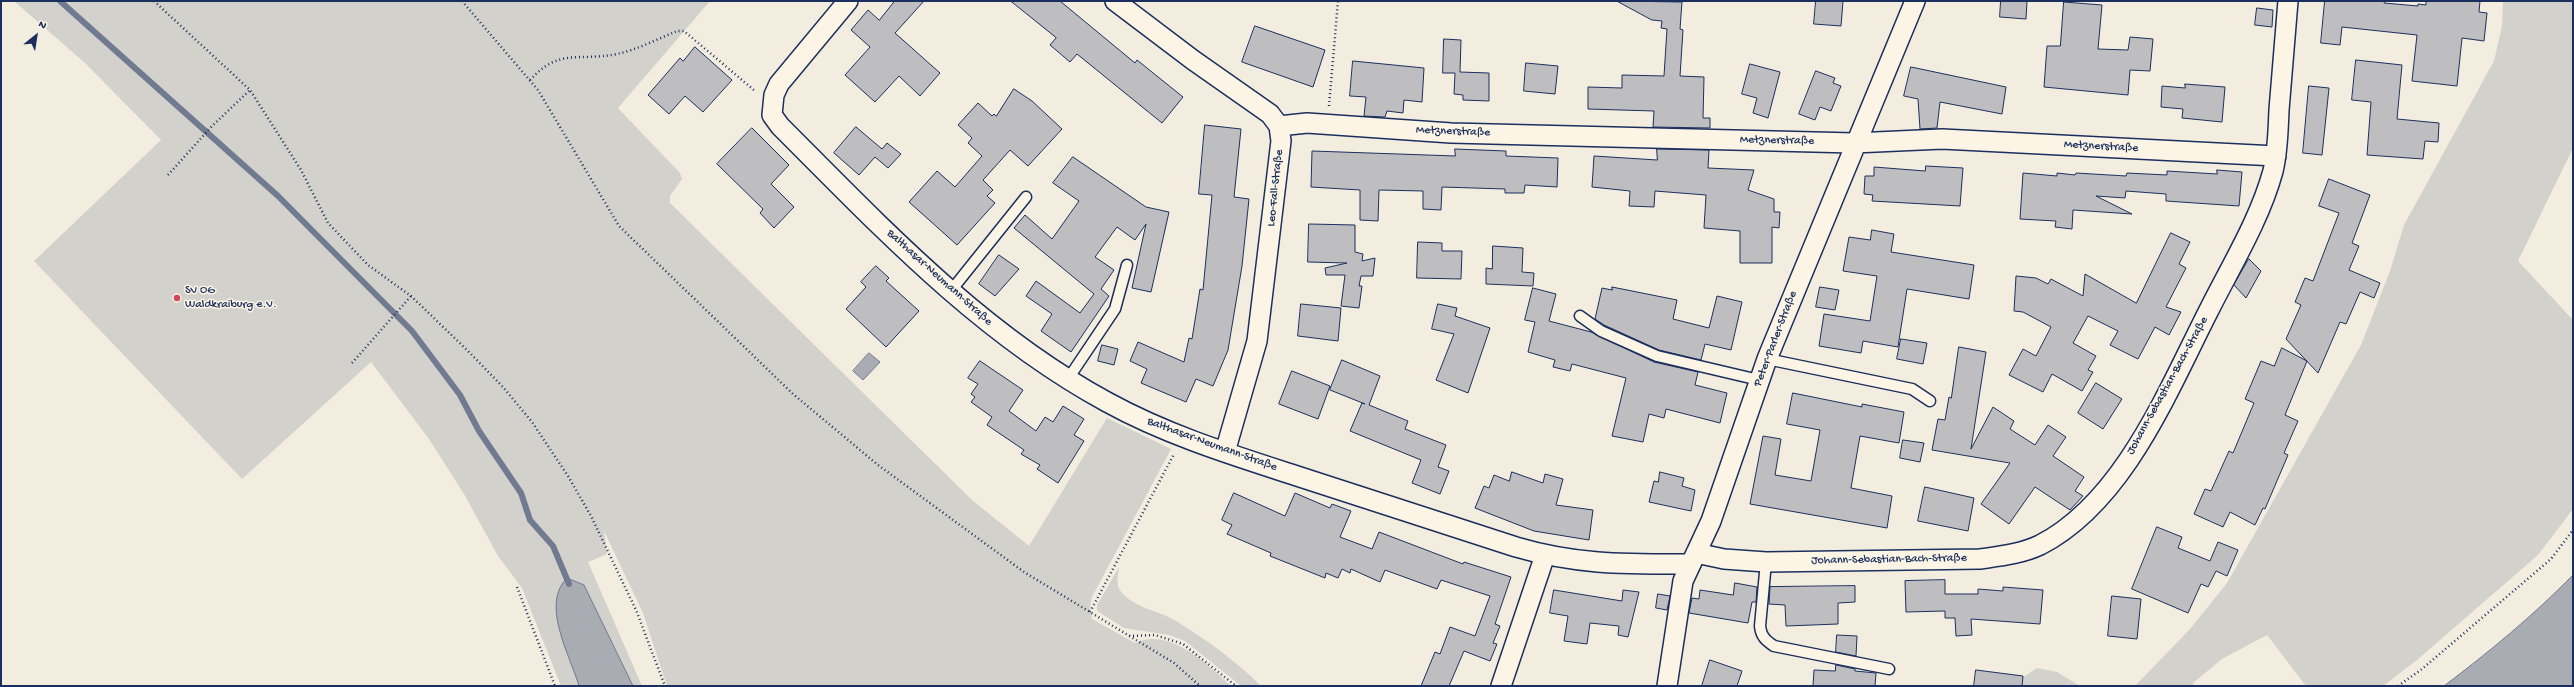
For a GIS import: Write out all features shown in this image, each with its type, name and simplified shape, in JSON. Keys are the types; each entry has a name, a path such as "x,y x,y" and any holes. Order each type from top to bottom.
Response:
{"street":[{"path":"771,106 779,84 848,1"},
{"path":"1115,1 1193,60 1256,103 1270,114 1279,126"},
{"name":"Peter-Parler-Straße","path":"1667,686 1683,581 1711,521 1767,359 1854,143 1915,1"},
{"name":"Johann-Sebastian-Bach-Straße","path":"1693,558 1766,562 1980,559 2025,551 2055,536 2073,522 2112,483 2149,426 2242,244 2269,184 2276,156 2288,1"},
{"name":"Balthasar-Neumann-Straße","path":"771,106 772,115 780,126 950,292 1006,338 1068,379 1107,402 1182,437 1545,556 1610,565 1693,558"},
{"name":"Metznerstraße","path":"1279,126 1307,122 1451,133 1854,143 1942,139 2276,156"},
{"name":"Leo-Fall-Straße","path":"1225,452 1257,341 1281,141 1279,126"},
{"path":"1501,686 1545,556"}],"lane":[{"path":"950,292 1026,197"},
{"path":"1068,379 1115,309 1127,265"},
{"path":"1580,316 1601,331 1618,336 1658,356 1760,380"},
{"path":"1767,359 1912,389 1930,401"},
{"path":"1766,562 1760,626 1761,634 1766,641 1774,646 1889,669"}],"path":[{"path":"154,1 250,90 301,170 328,223 368,265 411,296 503,387 532,422 568,476 591,516 636,610 665,686"},
{"path":"462,1 530,80 619,226 793,394 878,465 1024,572 1174,663 1200,686"},
{"path":"1330,89 1338,1"},
{"path":"530,80 542,67 554,60 617,54 677,31 684,31 771,106"},
{"path":"168,175 212,126 250,90"},
{"path":"352,363 411,296"},
{"path":"1090,612 1182,437"},
{"path":"2398,686 2422,669 2551,559 2573,530"},
{"path":"517,587 555,686"},
{"path":"1129,636 1155,635 1183,644 1236,686"}],"shaded area":[{"path":"14,1 710,1 618,108 680,173 682,179 670,196 670,203 972,500 1029,546 1107,418 1171,449 1092,597 1090,607 1092,619 1135,643 1148,639 1161,640 1187,650 1211,668 1231,686 667,686 643,613 604,531 607,554 588,562 642,686 633,686 619,662 577,679 579,686 561,686 522,588 498,556 464,494 429,439 371,362 242,479 34,261 161,140 85,63"},
{"path":"2503,1 2573,1 2573,148 2518,261 2573,320 2573,509 2538,555 2417,660 2383,686 2306,686 2267,635 2222,659 2193,683 2193,686 2135,686 2190,629 2227,583 2361,345 2390,271 2404,225 2494,61 2502,26"},
{"path":"869,353 880,362 863,380 853,371"},
{"path":"1119,567 1118,587 1127,598 1141,606 1176,621 1199,636 1231,659 1261,686 1241,686 1185,641 1169,635 1124,628 1097,611 1097,605"},
{"path":"2573,575 2573,686 2444,686 2511,633"},
{"path":"567,578 584,585 633,686 579,686 564,645 557,615 556,601 559,589"},
{"path":"2037,668 2057,672 2080,686 2019,686 2022,678"}],"building":[{"path":"895,1 924,1 895,33 940,73 920,96 899,76 875,102 845,75 870,47 851,30 868,10 879,20"},
{"path":"1011,1 1060,1 1135,63 1137,60 1183,97 1162,123 1077,54 1070,62 1050,45 1056,38"},
{"path":"1617,1 1682,2 1680,29 1683,30 1680,76 1704,77 1703,118 1710,118 1710,128 1653,127 1654,111 1588,109 1588,87 1622,88 1622,75 1664,76 1667,29 1661,28 1662,21 1652,20"},
{"path":"1816,1 1843,1 1841,26 1814,24"},
{"path":"2001,1 2027,1 2026,19 2000,17"},
{"path":"2325,1 2385,1 2384,3 2418,6 2418,4 2426,5 2426,1 2480,1 2479,12 2487,13 2484,41 2462,38 2457,86 2412,81 2417,35 2342,27 2340,45 2321,43"},
{"path":"2064,2 2102,5 2098,49 2128,50 2130,37 2153,39 2150,71 2130,70 2128,95 2044,87 2047,46 2060,46"},
{"path":"2257,8 2273,10 2272,27 2255,25"},
{"path":"1255,26 1325,50 1313,87 1242,62"},
{"path":"1444,39 1461,40 1460,72 1489,73 1489,101 1463,100 1463,95 1454,94 1455,73 1443,73"},
{"path":"695,47 732,80 703,112 685,96 669,114 648,95 680,58 683,61"},
{"path":"2356,60 2402,65 2397,119 2439,123 2438,142 2425,141 2423,159 2367,155 2371,102 2352,100"},
{"path":"1353,61 1424,68 1422,102 1404,100 1403,113 1387,111 1385,117 1364,116 1366,97 1350,96"},
{"path":"1526,63 1558,66 1555,94 1524,91"},
{"path":"1750,64 1780,72 1768,118 1753,113 1757,98 1742,94"},
{"path":"1911,67 2006,87 2002,114 1940,102 1937,128 1920,129 1918,99 1904,96"},
{"path":"1816,71 1835,78 1833,83 1841,86 1831,111 1820,107 1815,120 1799,114"},
{"path":"2185,84 2225,87 2222,122 2182,118 2183,109 2161,107 2162,86 2185,88"},
{"path":"2309,86 2329,88 2322,155 2303,153"},
{"path":"1014,89 1032,101 1062,129 1028,166 1010,150 983,180 993,190 987,196 995,203 957,245 909,202 937,171 955,187 982,156 968,143 972,138 958,125 978,103 992,116 994,114 996,116"},
{"path":"1205,125 1241,129 1234,197 1249,199 1242,266 1228,350 1213,386 1196,379 1186,402 1141,383 1147,369 1130,361 1138,342 1184,362 1189,338 1192,339 1200,289 1203,290 1212,195 1199,194"},
{"path":"856,127 882,149 887,143 901,154 888,168 875,157 859,175 834,153"},
{"path":"752,128 789,165 771,184 794,207 774,228 760,213 763,209 717,164"},
{"path":"1455,149 1506,151 1506,156 1558,158 1557,187 1525,185 1524,193 1505,193 1505,189 1442,187 1441,210 1423,209 1423,191 1379,190 1378,221 1360,220 1360,190 1311,187 1312,151 1455,156"},
{"path":"1657,149 1709,150 1708,168 1754,170 1748,190 1774,199 1774,212 1780,212 1779,228 1772,227 1772,263 1740,263 1740,231 1704,228 1706,195 1655,191 1654,207 1629,206 1630,191 1592,187 1594,156 1657,160"},
{"path":"1073,157 1146,207 1169,212 1151,292 1132,288 1146,224 1135,240 1117,227 1095,257 1114,270 1101,289 1109,296 1071,352 1041,331 1052,314 1026,296 1036,281 1080,313 1094,294 1014,228 1025,215 1052,239 1079,201 1053,183"},
{"path":"1926,166 1963,168 1960,206 1872,201 1873,195 1864,194 1865,176 1874,176 1874,167 1925,171"},
{"path":"2217,170 2242,172 2239,206 2166,201 2166,194 2126,191 2125,198 2096,196 2132,214 2073,210 2072,229 2055,227 2056,221 2020,219 2023,173 2057,176 2057,173 2075,175 2076,173 2126,176 2127,173 2167,175 2167,171 2217,174"},
{"path":"2329,179 2370,195 2352,243 2359,246 2349,270 2380,283 2374,298 2360,292 2346,324 2340,322 2318,373 2286,339 2301,305 2295,302 2305,278 2313,281 2339,213 2319,206"},
{"path":"1309,224 1355,225 1355,252 1363,254 1362,261 1375,258 1373,276 1361,276 1359,286 1362,286 1359,308 1341,306 1345,275 1326,275 1325,268 1347,263 1308,262"},
{"path":"1872,230 1894,234 1891,252 1974,265 1969,299 1907,289 1898,347 1863,341 1861,353 1819,346 1824,314 1870,321 1877,276 1843,271 1849,237 1870,240"},
{"path":"2171,233 2190,242 2179,264 2186,268 2166,307 2181,312 2169,335 2155,327 2138,359 2110,345 2118,331 2088,316 2073,343 2096,356 2088,370 2093,372 2082,391 2052,374 2043,392 2009,375 2023,349 2036,356 2051,327 2023,312 2014,311 2016,276 2036,278 2048,284 2051,279 2083,296 2085,274 2136,303"},
{"path":"1418,242 1442,243 1442,251 1462,251 1461,279 1417,278"},
{"path":"1493,246 1523,248 1522,272 1534,273 1533,286 1486,284 1486,268 1492,269"},
{"path":"999,255 1019,269 995,296 979,284"},
{"path":"2249,259 2261,271 2246,298 2234,285"},
{"path":"876,266 889,278 886,281 919,311 886,347 846,309 866,287 861,282"},
{"path":"1612,287 1677,300 1673,319 1709,328 1717,296 1742,302 1731,350 1705,344 1701,360 1659,350 1604,325 1595,319 1602,288 1612,290"},
{"path":"1820,287 1839,290 1835,310 1816,307"},
{"path":"1533,288 1556,294 1549,321 1591,332 1654,362 1698,372 1695,385 1727,393 1720,423 1666,409 1664,418 1649,414 1643,442 1612,436 1626,378 1572,364 1570,371 1553,367 1555,360 1528,352 1535,322 1525,320"},
{"path":"1301,304 1341,308 1338,341 1298,336"},
{"path":"1438,304 1457,308 1455,316 1490,328 1468,393 1436,380 1454,334 1432,329"},
{"path":"1901,339 1927,343 1923,364 1897,359"},
{"path":"1102,345 1118,349 1114,365 1098,361"},
{"path":"1959,347 1986,352 1971,449 1993,407 2014,421 2010,429 2035,445 2048,425 2066,437 2053,456 2084,477 2075,491 2083,496 2070,510 2035,487 2009,524 1981,504 2010,463 1932,450 1938,419 1945,420 1949,397 1951,398"},
{"path":"2282,348 2307,361 2285,415 2298,421 2284,453 2288,455 2265,509 2263,508 2255,525 2230,512 2223,527 2194,514 2205,489 2211,491 2229,451 2233,453 2254,403 2245,399 2261,361 2274,366"},
{"path":"1342,360 1380,376 1369,405 1408,421 1405,429 1446,445 1438,467 1449,471 1440,494 1412,483 1421,460 1350,431 1362,403 1365,404 1330,390"},
{"path":"980,361 1023,390 1009,411 1036,431 1045,417 1053,422 1063,406 1084,419 1074,435 1084,441 1058,483 1037,469 1040,465 1021,454 1024,450 987,425 992,417 971,402 975,397 971,394 978,384 968,378"},
{"path":"1292,371 1330,386 1318,419 1279,404"},
{"path":"2096,383 2122,399 2103,429 2078,413"},
{"path":"1793,393 1862,407 1862,404 1904,412 1899,443 1860,436 1851,488 1892,496 1887,528 1750,504 1763,436 1781,439 1775,475 1811,481 1820,430 1787,424"},
{"path":"1903,440 1924,443 1920,462 1900,458"},
{"path":"1512,472 1543,483 1545,474 1563,479 1556,505 1593,510 1589,540 1534,531 1475,508 1484,486 1489,488 1494,475 1509,481"},
{"path":"1660,472 1684,478 1682,486 1695,490 1691,511 1649,502 1654,481 1658,482"},
{"path":"1925,487 1974,498 1968,531 1918,521"},
{"path":"1234,493 1285,516 1295,493 1330,508 1332,504 1351,511 1340,537 1372,549 1379,532 1463,564 1464,562 1511,577 1495,624 1500,626 1493,643 1497,644 1490,661 1464,651 1449,686 1421,686 1435,652 1440,654 1450,627 1475,636 1490,596 1441,580 1437,589 1385,570 1380,582 1351,569 1350,573 1342,569 1338,578 1326,573 1325,578 1270,556 1271,553 1227,534 1232,525 1222,520"},
{"path":"2157,527 2182,537 2178,548 2210,561 2218,542 2238,550 2227,576 2216,571 2208,587 2201,584 2188,613 2132,589"},
{"path":"1945,580 1945,594 1978,594 1978,589 2003,591 2003,587 2043,590 2040,624 1971,619 1972,635 1956,636 1955,618 1945,618 1945,611 1906,612 1905,581"},
{"path":"1735,583 1757,587 1756,602 1752,602 1748,623 1689,613 1692,598 1699,599 1700,590 1733,595"},
{"path":"1855,586 1855,602 1838,603 1838,624 1786,626 1785,605 1769,604 1770,587"},
{"path":"1554,590 1622,601 1623,590 1639,592 1628,637 1618,635 1619,626 1590,623 1587,644 1564,641 1568,616 1550,613"},
{"path":"1658,594 1670,596 1667,610 1656,608"},
{"path":"2112,596 2141,599 2137,639 2108,636"},
{"path":"1837,635 1857,636 1856,656 1836,652"},
{"path":"1710,660 1742,671 1737,686 1702,686"},
{"path":"1836,665 1855,669 1855,671 1876,673 1875,686 1813,686 1814,670 1835,671"},
{"path":"1976,670 2023,676 2022,686 1974,686"}],"waterway":[{"path":"60,1 278,196 412,331 460,395 479,431 521,493 530,520 553,546 569,584"}],"place":[{"name":"SV OG Waldkraiburg e.V.","path":"177,298"}]}
